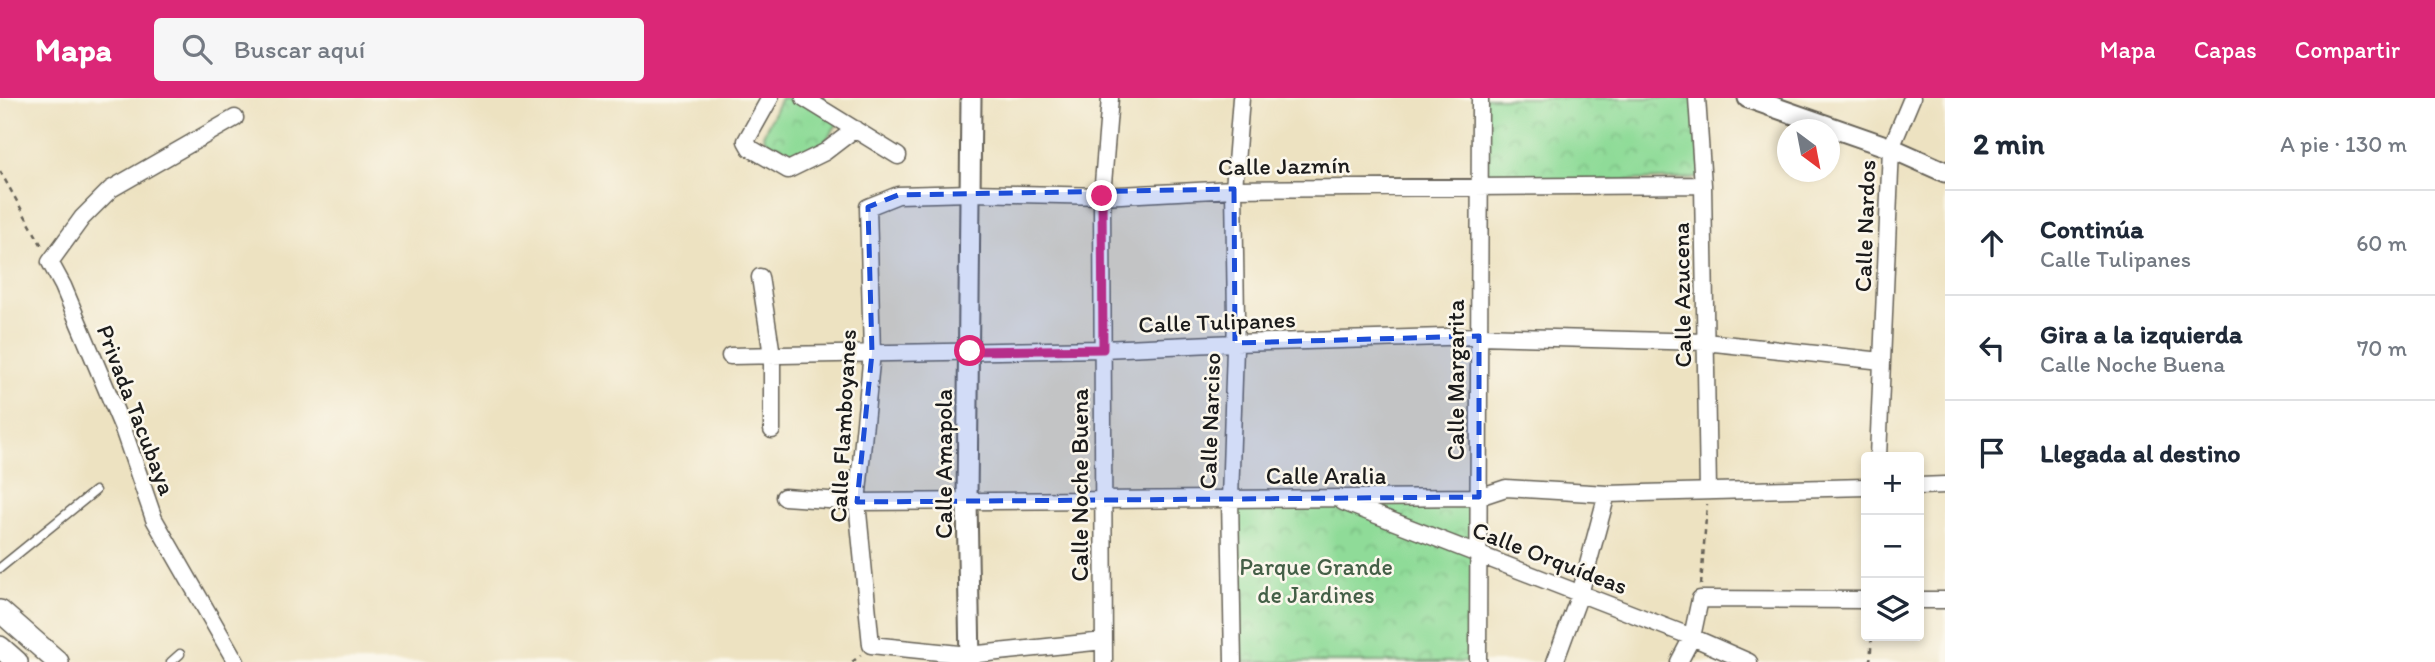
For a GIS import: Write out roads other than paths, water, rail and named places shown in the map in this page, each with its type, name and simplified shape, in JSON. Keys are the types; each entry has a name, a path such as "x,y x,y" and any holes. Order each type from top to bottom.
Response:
{"main road":[{"path":"0,611 58,662"},
{"path":"0,647 17,662"}],"street":[{"path":"771,98 746,141 750,148 788,170 825,152 855,129"},
{"path":"804,98 898,156"},
{"name":"Calle Amapola","path":"970,658 967,501 971,98"},
{"name":"Calle Noche Buena","path":"1104,662 1102,196 1111,98"},
{"name":"Calle Narciso","path":"1233,662 1230,499 1235,343 1234,189 1241,98"},
{"name":"Calle Margarita","path":"1478,662 1480,98"},
{"name":"Calle Azucena","path":"1697,98 1703,185 1708,491"},
{"path":"1748,98 1891,148 1945,172"},
{"name":"Calle Nardos","path":"1878,452 1891,148 1912,98"},
{"name":"Privada Tacubaya","path":"235,118 111,188 82,218 50,262 63,286 122,426 154,519 236,662"},
{"name":"Calle Jazmín","path":"868,207 898,195 1102,196 1234,189 1703,185"},
{"name":"Calle Flamboyanes","path":"868,207 872,353 857,502 871,645 970,658"},
{"path":"760,277 772,355 772,430"},
{"name":"Calle Tulipanes","path":"730,356 1103,349 1479,336 1705,342 1882,360"},
{"path":"1924,486 1945,485"},
{"name":"Calle Aralia","path":"784,497 857,502 1334,499 1479,497 1506,488 1607,494 1861,487"},
{"path":"1555,662 1580,594 1607,494"},
{"name":"Calle Orquídeas","path":"1334,499 1692,637 1749,662"},
{"path":"1679,662 1692,637 1700,599 1861,600"},
{"path":"1924,600 1945,600"},
{"path":"970,658 1104,641"}],"lane":[{"path":"0,568 96,491"},
{"path":"171,662 180,654"}],"park label":[{"name":"Parque Grande de Jardines","path":"1316,581"}]}
